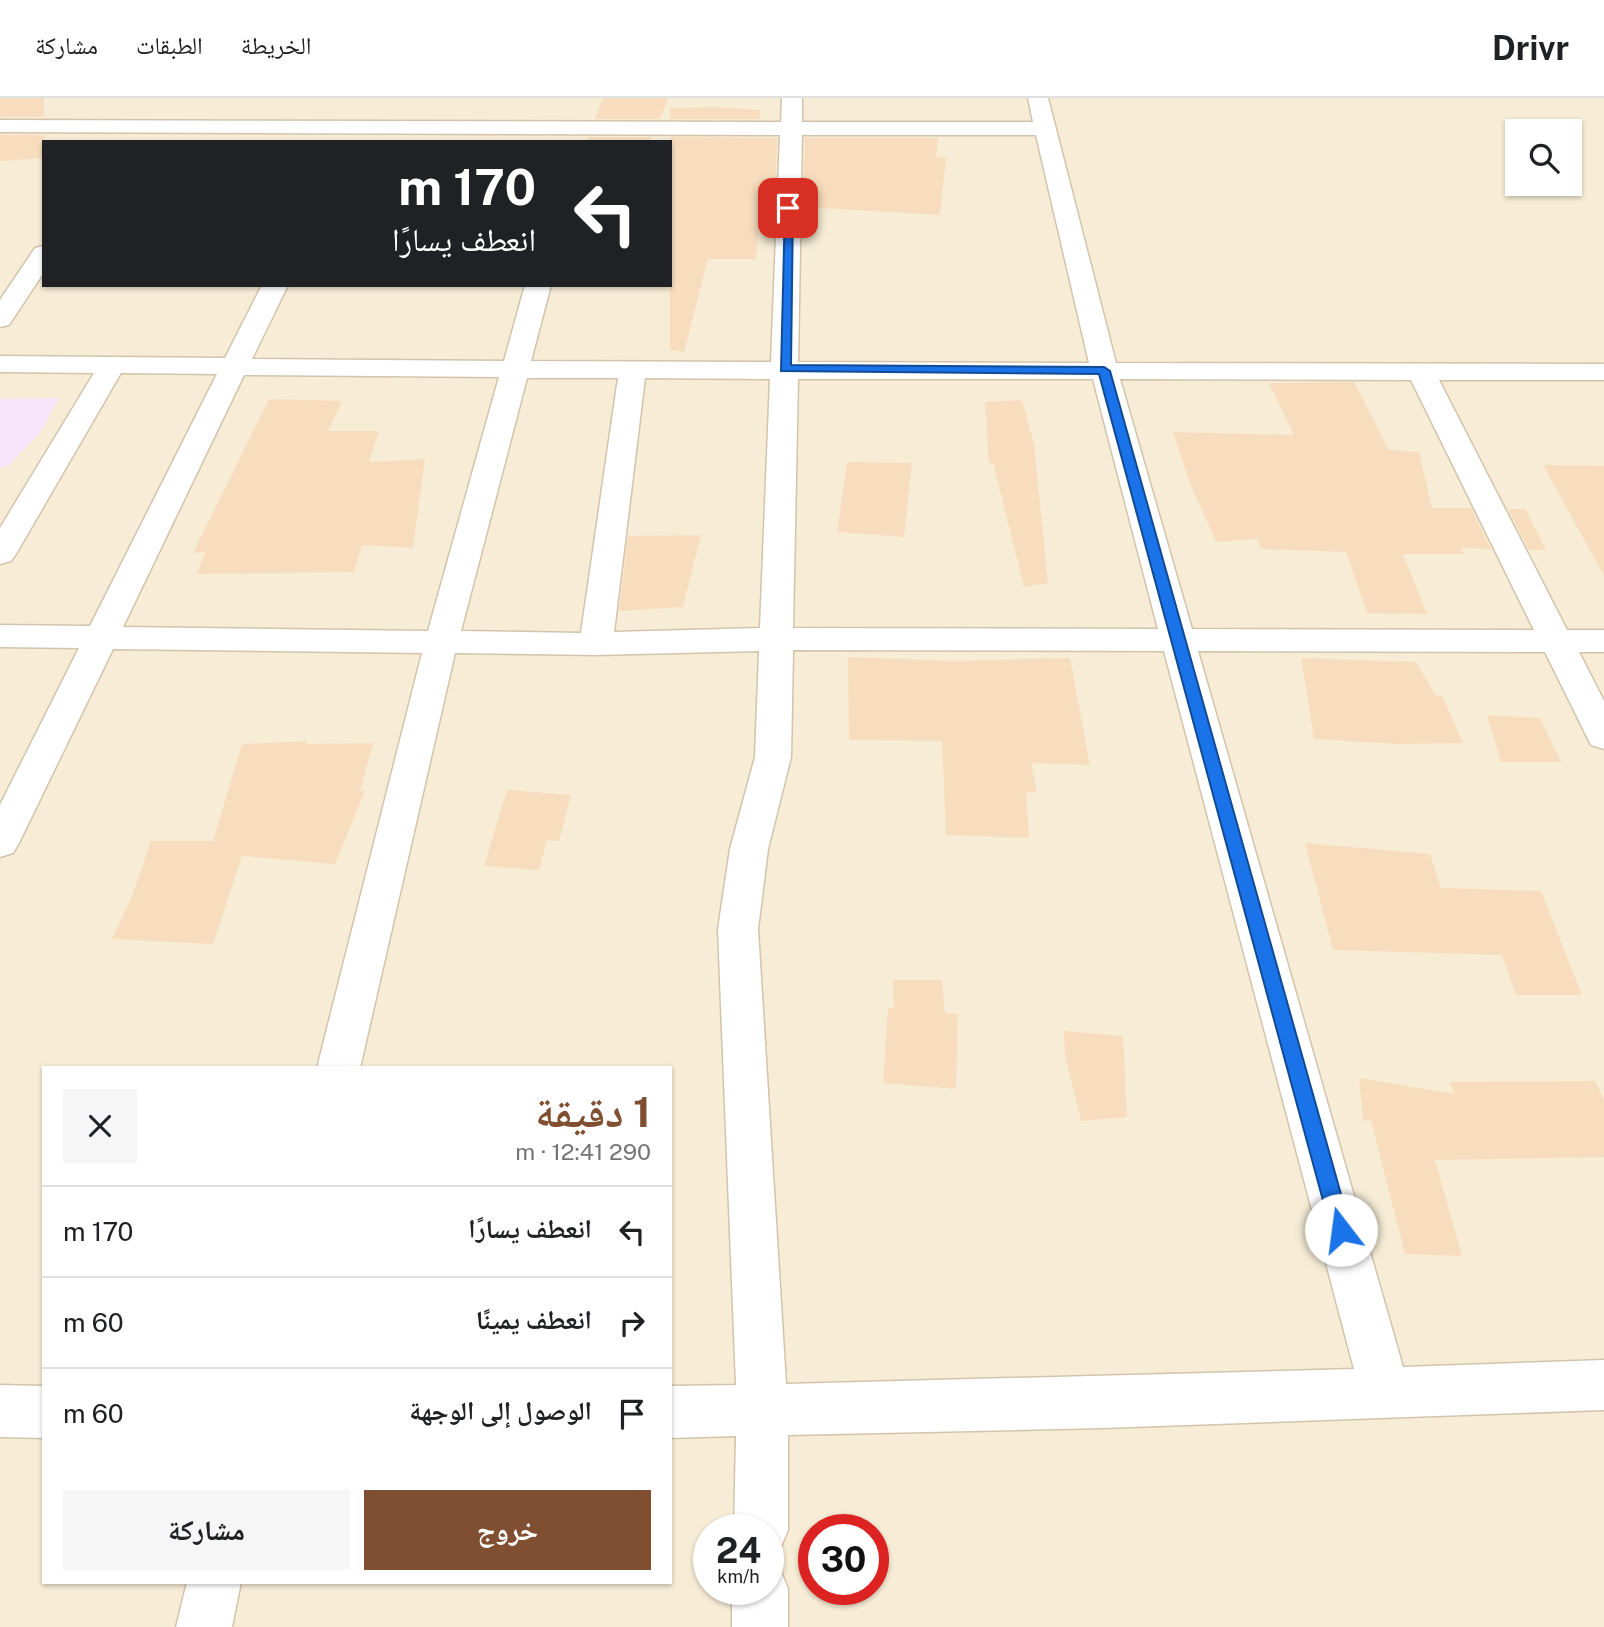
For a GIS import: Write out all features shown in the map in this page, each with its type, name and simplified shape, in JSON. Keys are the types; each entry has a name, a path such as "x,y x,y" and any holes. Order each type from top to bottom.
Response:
{"street":[{"path":"122,135 139,108"},
{"path":"0,126 122,135 356,124 578,126 791,113 1042,113 1104,371 1181,641 1385,1391"},
{"path":"761,1514 762,1410 738,929 750,849 774,757 791,113"},
{"path":"0,319 42,256"},
{"path":"0,843 274,287"},
{"path":"338,1066 441,643 538,287"},
{"path":"0,364 517,369 1604,372"},
{"path":"0,554 113,364"},
{"path":"596,644 633,369"},
{"path":"1420,370 1604,736"},
{"path":"0,636 596,644 778,639 1604,641"},
{"path":"672,1412 1104,1403 1604,1385"},
{"path":"0,1411 42,1412"},
{"path":"204,1627 214,1584"},
{"path":"760,1605 760,1627"}],"shaded area":[{"path":"0,98 1604,98 1604,1627 0,1627"},
{"path":"59,398 40,433 8,466 0,467 0,399"}],"building":[{"path":"0,98 44,98 44,117 0,117"},
{"path":"603,98 668,98 660,119 595,119"},
{"path":"670,108 761,110 760,119 670,119"},
{"path":"0,135 44,135 42,158 0,161"},
{"path":"588,137 652,137 650,140 587,140"},
{"path":"670,137 777,138 775,206 761,205 756,259 708,259 684,352 670,350"},
{"path":"805,138 938,138 936,157 946,158 940,215 803,207"},
{"path":"1354,382 1389,450 1419,452 1432,508 1471,508 1491,549 1461,548 1464,554 1403,554 1427,614 1367,613 1346,552 1261,549 1258,539 1216,542 1189,481 1173,432 1294,435 1269,383"},
{"path":"269,399 342,401 328,431 379,431 369,462 425,459 413,548 362,545 354,572 197,574 205,552 193,553"},
{"path":"1022,400 1034,444 1048,583 1024,587 993,463 989,463 985,402"},
{"path":"847,462 912,463 904,537 837,532"},
{"path":"1543,465 1604,466 1604,576"},
{"path":"1508,509 1525,509 1546,550 1529,550"},
{"path":"701,535 683,607 619,611 628,536"},
{"path":"848,657 952,661 1070,658 1090,765 1031,763 1037,792 1026,793 1029,838 946,835 942,741 849,740"},
{"path":"1301,658 1416,662 1436,696 1442,695 1463,743 1399,744 1314,739"},
{"path":"1487,715 1540,718 1561,762 1501,762"},
{"path":"307,741 306,744 373,743 360,791 365,791 335,864 242,856 213,944 112,939 132,896 151,841 213,841 242,744"},
{"path":"507,790 571,795 559,841 547,840 539,870 484,866"},
{"path":"1305,843 1430,854 1441,888 1541,891 1582,995 1516,995 1502,955 1333,950"},
{"path":"893,980 942,980 945,1013 958,1014 956,1089 883,1083 888,1008 894,1008"},
{"path":"1064,1031 1123,1036 1127,1117 1081,1121 1065,1056"},
{"path":"1359,1078 1454,1094 1450,1082 1595,1081 1604,1100 1604,1157 1435,1160 1462,1256 1405,1254 1371,1121 1363,1120"}],"route":[{"path":"788,208 785,368 1104,371 1181,641 1341,1230"}]}
